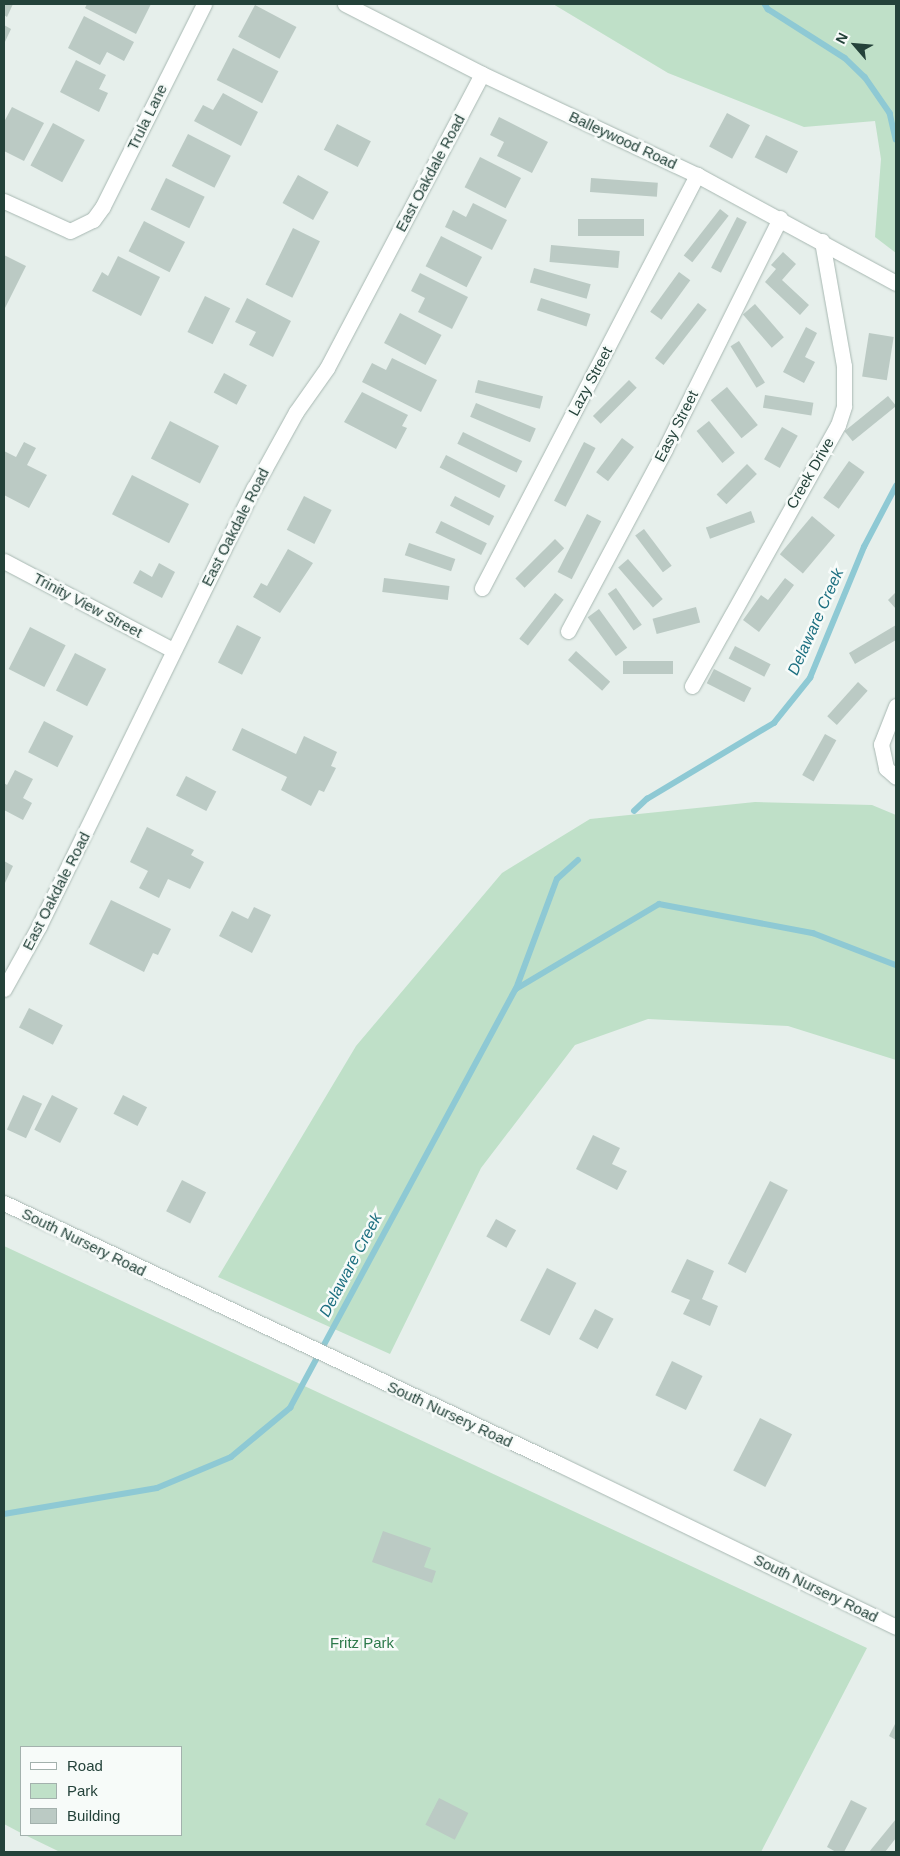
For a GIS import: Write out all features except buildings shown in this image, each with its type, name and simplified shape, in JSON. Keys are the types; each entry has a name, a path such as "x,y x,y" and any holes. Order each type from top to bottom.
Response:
{"street":[{"name":"Trula Lane","path":"4,201 56,227 70,231 85,226 103,206 204,4"},
{"name":"Balleywood Road","path":"345,4 482,74 697,175 822,241 896,284"},
{"name":"East Oakdale Road","path":"4,989 52,900 160,684 173,650 254,488 296,412 331,360 482,74"},
{"name":"Lazy Street","path":"482,588 697,175"},
{"name":"Easy Street","path":"568,631 665,449 780,218"},
{"name":"Creek Drive","path":"692,686 838,425 844,406 844,366 822,241"},
{"name":"Trinity View Street","path":"4,561 173,650"},
{"path":"896,706 881,744 886,768 896,777"},
{"name":"South Nursery Road","path":"4,1203 391,1388 559,1464 896,1627"}],"green space":[{"path":"553,4 896,4 896,253 875,237 881,159 875,121 804,127 668,73"},
{"path":"755,802 872,805 896,815 896,1060 788,1026 648,1019 575,1045 481,1168 390,1354 218,1277 356,1046 502,873 590,819"},
{"name":"Fritz Park","path":"4,1246 867,1648 761,1852 60,1852 27,1836 182,1836 182,1746 20,1746 20,1832 4,1824"}],"waterway":[{"name":"Delaware Creek","path":"765,4 768,9 845,58 865,77 890,113 896,139"},
{"name":"Delaware Creek","path":"634,811 647,799 774,723 810,678 864,547 896,486"},
{"name":"Delaware Creek","path":"4,1514 157,1488 231,1457 290,1408 516,989 557,879 578,860"},
{"path":"516,989 659,904 813,933 896,965"}]}
